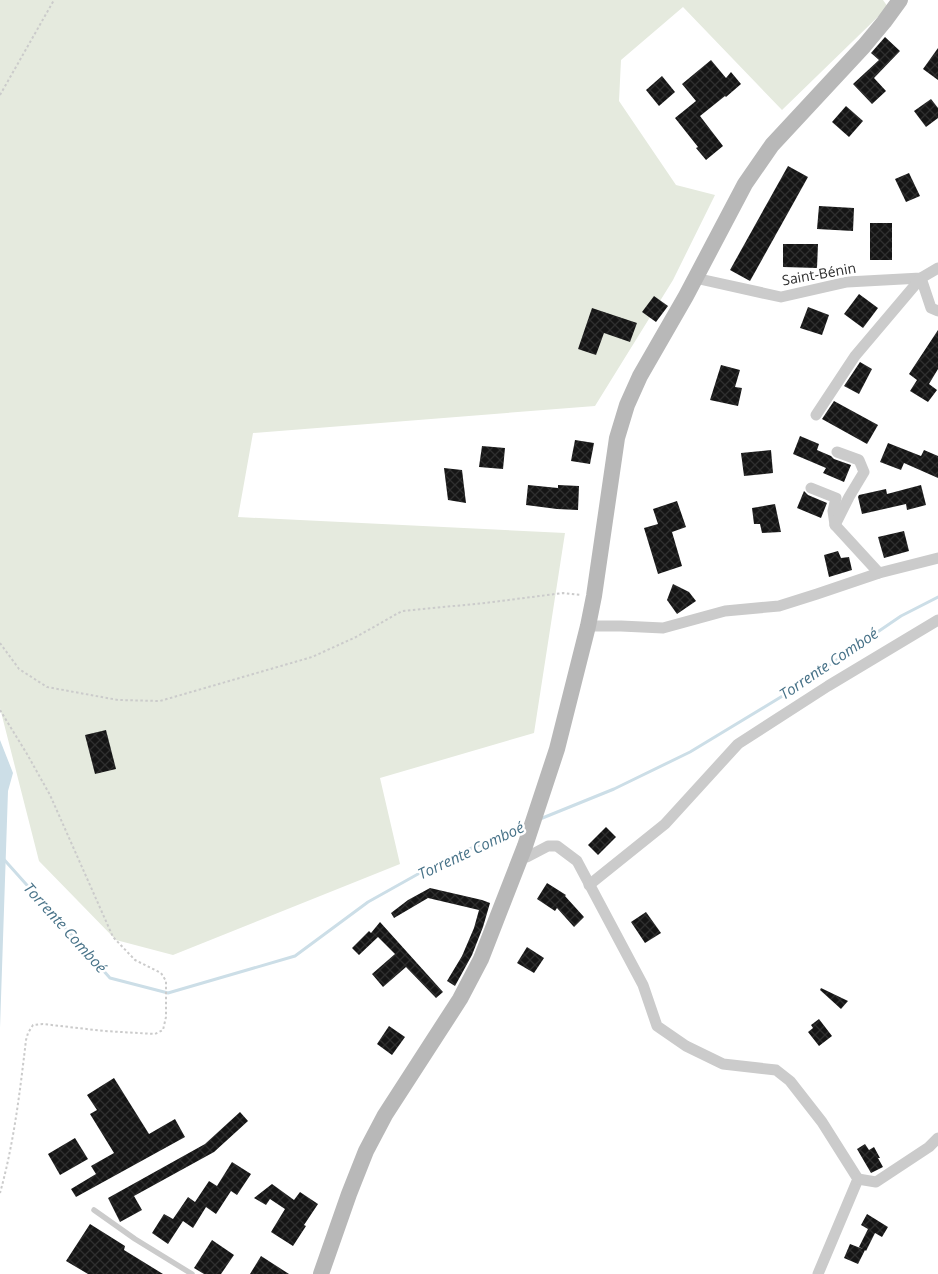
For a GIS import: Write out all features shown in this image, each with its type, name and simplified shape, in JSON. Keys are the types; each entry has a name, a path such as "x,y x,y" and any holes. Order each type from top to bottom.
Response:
{"main road":[{"path":"321,1274 366,1151 385,1115 460,999 481,960 523,851 557,749 588,626 617,438 627,405 640,376 686,296 745,184 772,145 864,46 900,0"}],"street":[{"name":"Saint-Bénin","path":"816,415 855,356 921,278 938,268"},
{"name":"Saint-Bénin","path":"695,278 781,297 847,282 921,278"},
{"path":"921,278 931,308 938,310"},
{"path":"835,525 864,472 859,460 837,452"},
{"path":"811,488 836,498 833,511 835,525 878,573"},
{"path":"588,626 664,628 725,611 779,606 878,573 938,558"},
{"path":"589,885 665,824 738,744 828,686 938,620"},
{"path":"523,851 527,857 548,846 557,846 577,861 643,985 657,1026 686,1046 723,1064 776,1070 790,1081 822,1122 858,1179 876,1182 929,1147 938,1138"},
{"path":"818,1274 858,1179"}],"lane":[{"path":"94,1210 135,1239 192,1274"}],"path":[{"path":"0,96 54,0"},
{"path":"0,642 19,669 47,687 118,700 160,700 312,657 402,611 563,593 594,596"},
{"path":"0,710 50,795 113,937 135,960 161,973 166,981 166,1018 163,1030 155,1034 104,1031 43,1024 33,1026 26,1040 19,1102 7,1170 0,1193"}],"shaded area":[{"path":"0,0 883,0 888,7 782,110 683,7 621,60 619,101 676,185 715,195 673,280 595,406 253,433 238,517 565,533 534,733 380,778 400,864 173,955 116,940 39,861 0,708"},
{"path":"0,740 13,773 8,791 0,1028"}],"building":[{"path":"885,37 900,51 874,78 886,91 872,104 853,84 879,60 871,53"},
{"path":"938,48 938,80 923,69"},
{"path":"711,60 726,78 731,72 741,84 700,116 723,146 706,160 675,118 696,101 682,84"},
{"path":"662,76 675,92 659,106 646,90"},
{"path":"931,99 938,108 938,118 926,127 914,111"},
{"path":"846,106 863,121 849,137 832,122"},
{"path":"788,166 808,177 750,281 730,270"},
{"path":"909,173 920,196 906,202 895,179"},
{"path":"819,206 854,208 853,231 817,229"},
{"path":"870,223 892,223 892,260 870,260"},
{"path":"783,244 818,244 817,268 783,267"},
{"path":"859,294 878,308 863,328 844,314"},
{"path":"654,296 668,306 656,322 642,312"},
{"path":"808,307 829,315 822,335 800,328"},
{"path":"592,308 637,323 630,342 604,333 596,355 578,349"},
{"path":"938,330 938,369 929,384 937,390 928,402 910,391 917,380 909,374"},
{"path":"860,362 872,369 859,394 844,386"},
{"path":"721,365 740,370 735,387 742,388 738,406 710,400"},
{"path":"834,401 878,425 867,444 822,419"},
{"path":"800,436 819,444 817,450 851,465 844,482 823,473 826,468 793,454"},
{"path":"575,440 594,443 590,464 571,461"},
{"path":"888,443 921,456 924,450 938,456 938,478 904,463 901,470 880,462"},
{"path":"482,446 505,448 503,469 479,467"},
{"path":"771,450 773,473 744,476 741,453"},
{"path":"444,468 462,470 466,503 448,500"},
{"path":"528,485 558,488 558,485 579,486 578,510 526,505"},
{"path":"921,485 926,505 907,510 906,504 862,514 859,495 886,489 887,494"},
{"path":"804,491 808,495 827,503 821,518 797,508"},
{"path":"677,501 686,527 672,532 682,566 658,574 644,528 658,524 653,509"},
{"path":"775,504 781,532 762,533 760,524 754,524 752,508"},
{"path":"904,531 909,551 884,558 878,537"},
{"path":"838,551 841,558 849,557 852,570 829,577 824,555"},
{"path":"673,584 689,592 696,601 677,614 667,600"},
{"path":"106,730 116,769 95,774 85,735"},
{"path":"606,827 616,837 598,855 588,845"},
{"path":"547,883 566,895 584,917 574,927 557,908 555,911 537,899"},
{"path":"430,888 490,903 472,955 455,986 447,981 462,956 474,928 479,910 428,898 394,918 391,913 408,900"},
{"path":"646,912 661,933 645,943 631,922"},
{"path":"380,922 443,992 436,998 406,967 383,987 372,974 395,954 378,937 359,955 352,948 369,931 371,933"},
{"path":"527,947 544,958 534,973 517,963"},
{"path":"821,988 848,1001 841,1009 820,990"},
{"path":"819,1019 832,1036 819,1046 808,1032 813,1028 811,1025"},
{"path":"389,1026 405,1037 392,1055 377,1044"},
{"path":"114,1078 149,1134 175,1119 185,1137 76,1197 71,1189 96,1174 91,1166 114,1153 90,1114 97,1110 87,1095"},
{"path":"240,1112 248,1121 214,1152 134,1196 142,1210 120,1222 108,1198 205,1144"},
{"path":"75,1138 88,1159 60,1175 48,1154"},
{"path":"865,1144 869,1150 874,1147 883,1167 871,1173 857,1149"},
{"path":"232,1162 251,1174 237,1195 231,1191 216,1214 206,1207 193,1228 183,1221 168,1244 152,1233 164,1214 173,1219 188,1197 195,1202 209,1181 217,1186"},
{"path":"272,1184 294,1200 300,1192 318,1204 293,1246 271,1232 285,1209 270,1199 266,1205 254,1198"},
{"path":"867,1214 888,1227 882,1237 875,1233 858,1264 844,1258 850,1244 863,1249 859,1247 868,1229 861,1225"},
{"path":"90,1224 125,1246 124,1250 163,1274 88,1274 66,1261"},
{"path":"212,1240 234,1255 221,1274 204,1274 194,1268"},
{"path":"261,1256 289,1274 250,1274"}],"waterway":[{"name":"Torrente Comboé","path":"540,819 614,789 690,752 794,689 901,616 938,597"},
{"name":"Torrente Comboé","path":"0,855 110,978 168,993 295,956 368,902 443,860 525,826"}]}
